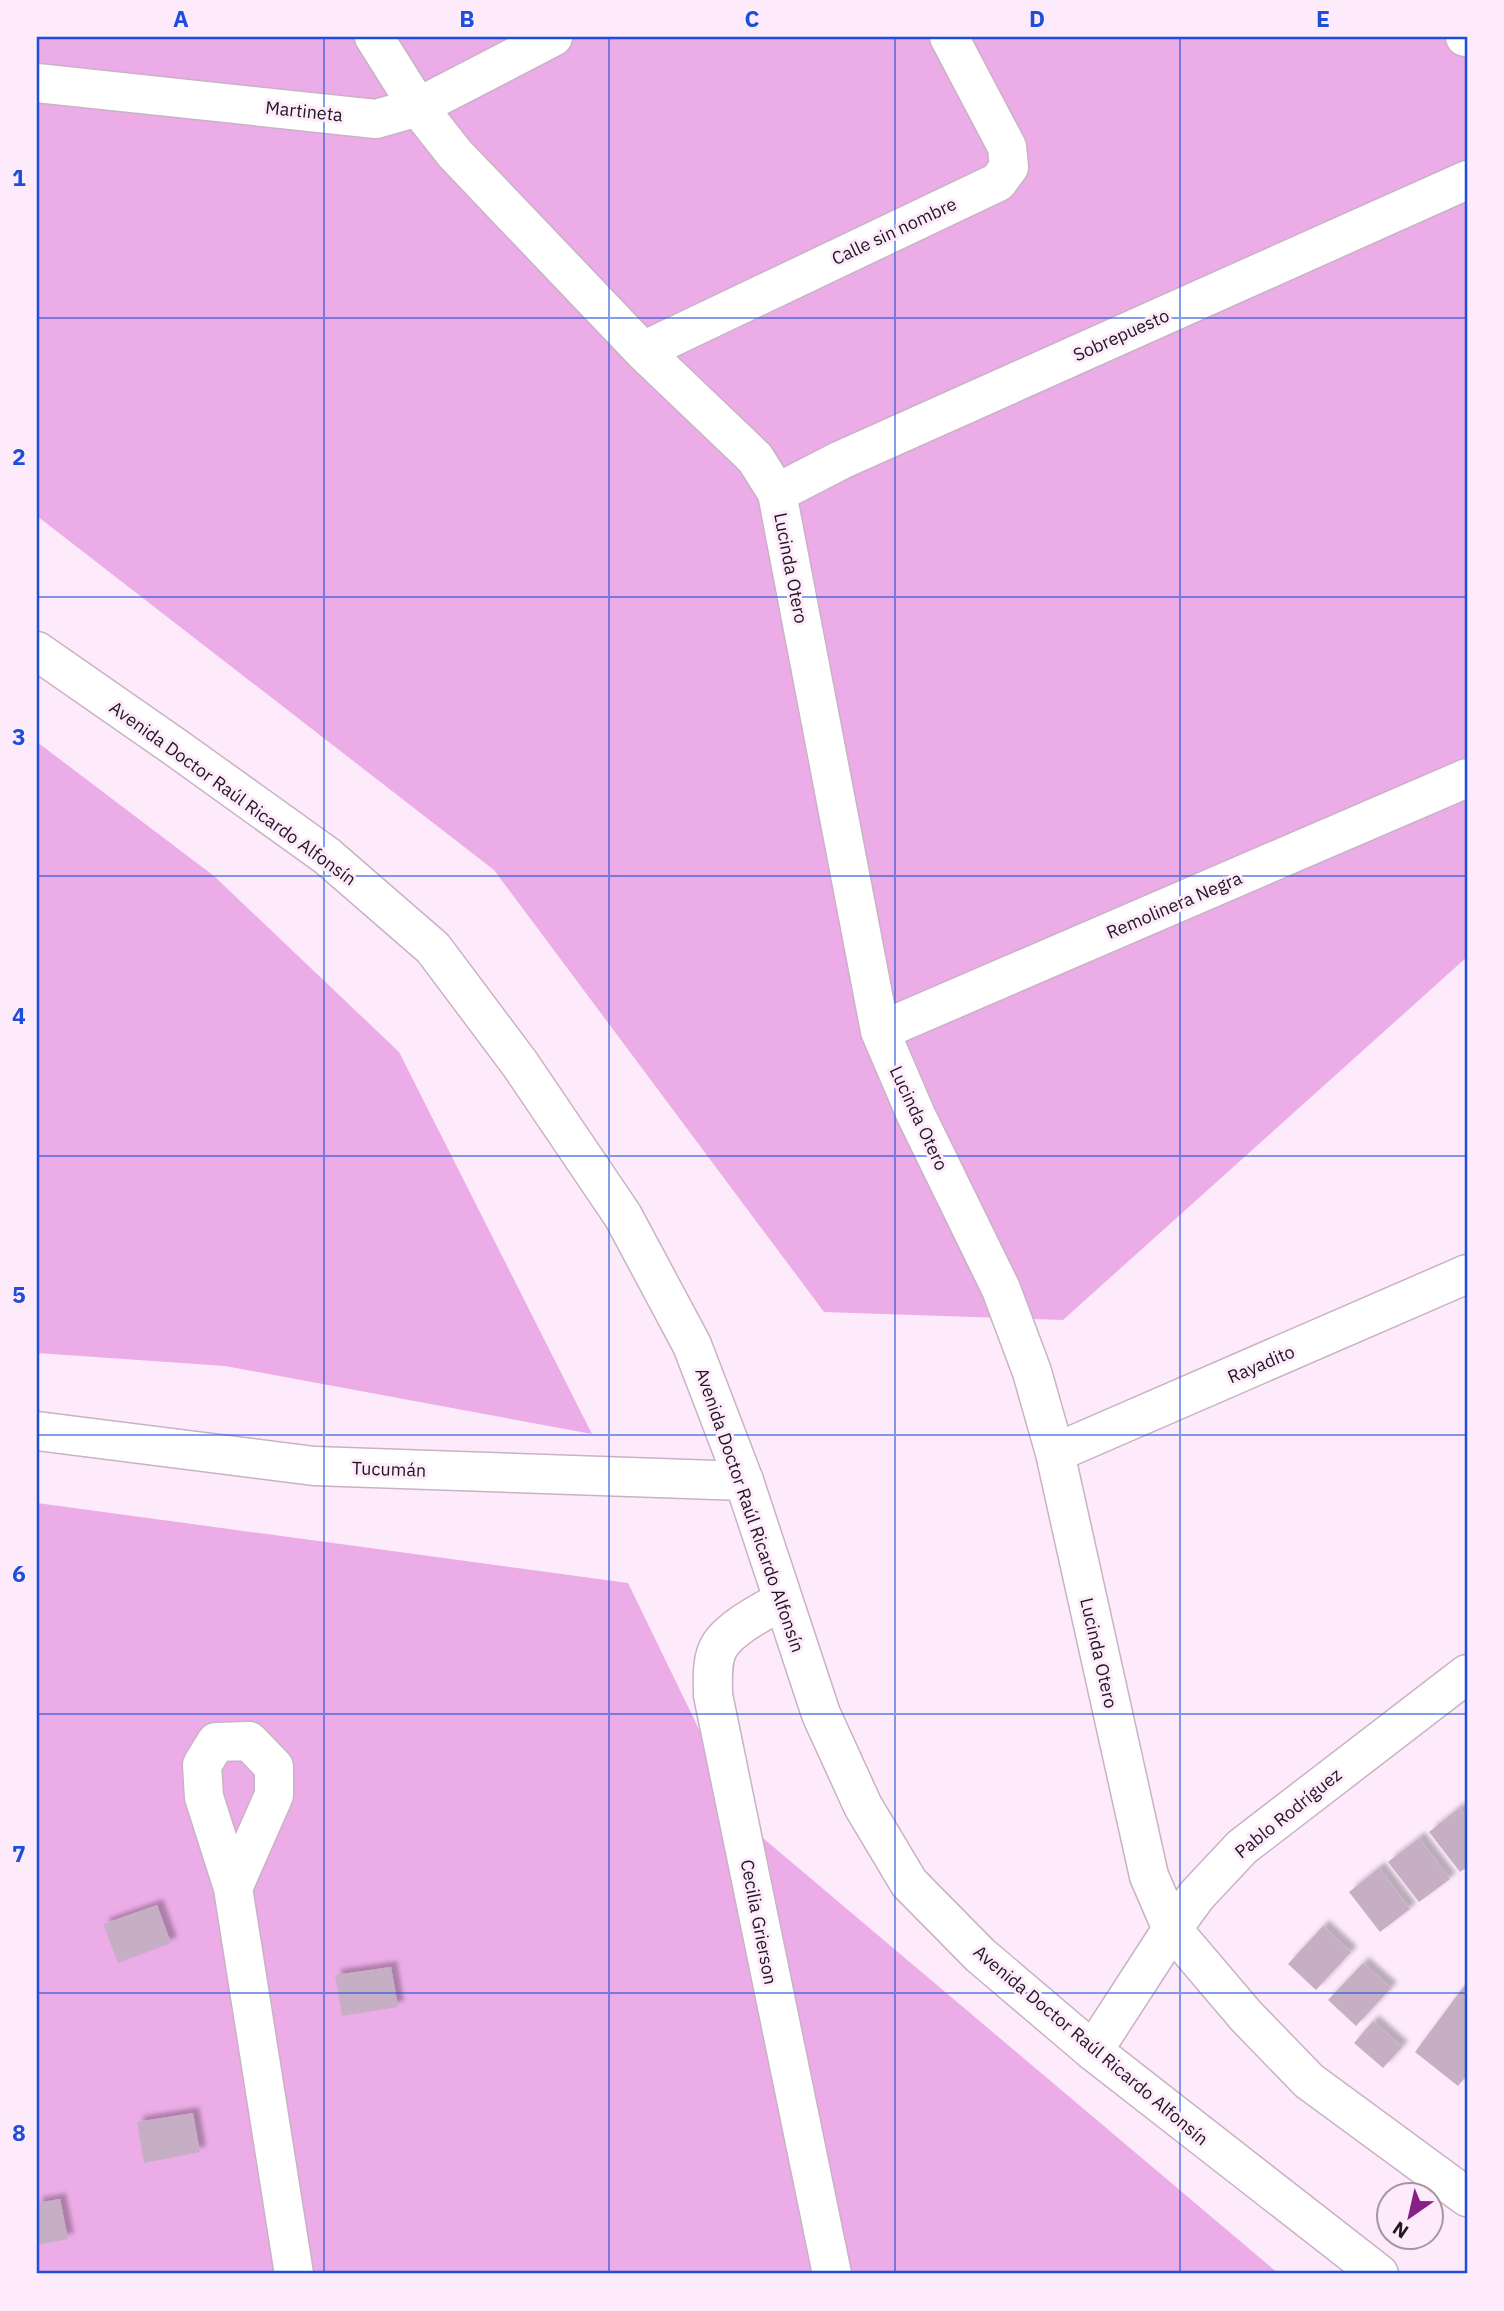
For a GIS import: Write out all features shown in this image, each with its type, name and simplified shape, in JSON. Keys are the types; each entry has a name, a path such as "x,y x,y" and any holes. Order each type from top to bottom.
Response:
{"street":[{"name":"Lucinda Otero","path":"374,37 418,107 455,154 643,351 755,458 777,493 880,1031 916,1115 1001,1289 1032,1372 1055,1453 1149,1876 1172,1929 1246,2016 1309,2081 1467,2197"},
{"name":"Martineta","path":"37,83 376,119 418,107 553,37"},
{"name":"Calle sin nombre","path":"643,351 998,182 1009,167 1007,147 949,37"},
{"name":"Sobrepuesto","path":"777,493 841,460 1467,180"},
{"name":"Avenida Doctor Raúl Ricardo Alfonsín","path":"37,651 327,856 433,948 520,1064 623,1216 692,1345 744,1481 821,1714 863,1806 909,1883 980,1955 1094,2051 1379,2274"},
{"name":"Remolinera Negra","path":"880,1031 1467,778"},
{"name":"Rayadito","path":"1055,1453 1467,1274"},
{"name":"Tucumán","path":"37,1431 314,1466 744,1481"},
{"name":"Cecilia Grierson","path":"783,1600 748,1619 720,1646 713,1669 713,1695 832,2274"},
{"name":"Pablo Rodríguez","path":"1094,2051 1172,1929 1197,1895 1242,1847 1467,1674"},
{"path":"233,1888 294,2274"}],"shaded area":[{"path":"37,37 1467,37 1467,957 1063,1320 824,1312 494,870 37,516"},
{"path":"37,742 214,876 399,1052 592,1434 225,1366 37,1353"},
{"path":"37,1503 628,1583 744,1822 1279,2274 37,2274"}],"building":[{"path":"1459,1808 1467,1819 1467,1867 1460,1872 1429,1832"},
{"path":"1419,1838 1450,1879 1419,1902 1388,1862"},
{"path":"1379,1868 1410,1909 1380,1932 1349,1892"},
{"path":"157,1905 171,1943 118,1963 103,1924"},
{"path":"1323,1926 1351,1952 1316,1990 1288,1964"},
{"path":"1363,1963 1391,1988 1356,2026 1328,2000"},
{"path":"391,1967 398,2007 342,2016 335,1975"},
{"path":"1467,1982 1467,2075 1458,2086 1415,2052"},
{"path":"1373,2021 1402,2047 1383,2068 1354,2043"},
{"path":"193,2113 200,2152 144,2163 137,2122"},
{"path":"60,2199 68,2239 37,2245 37,2203"}]}
